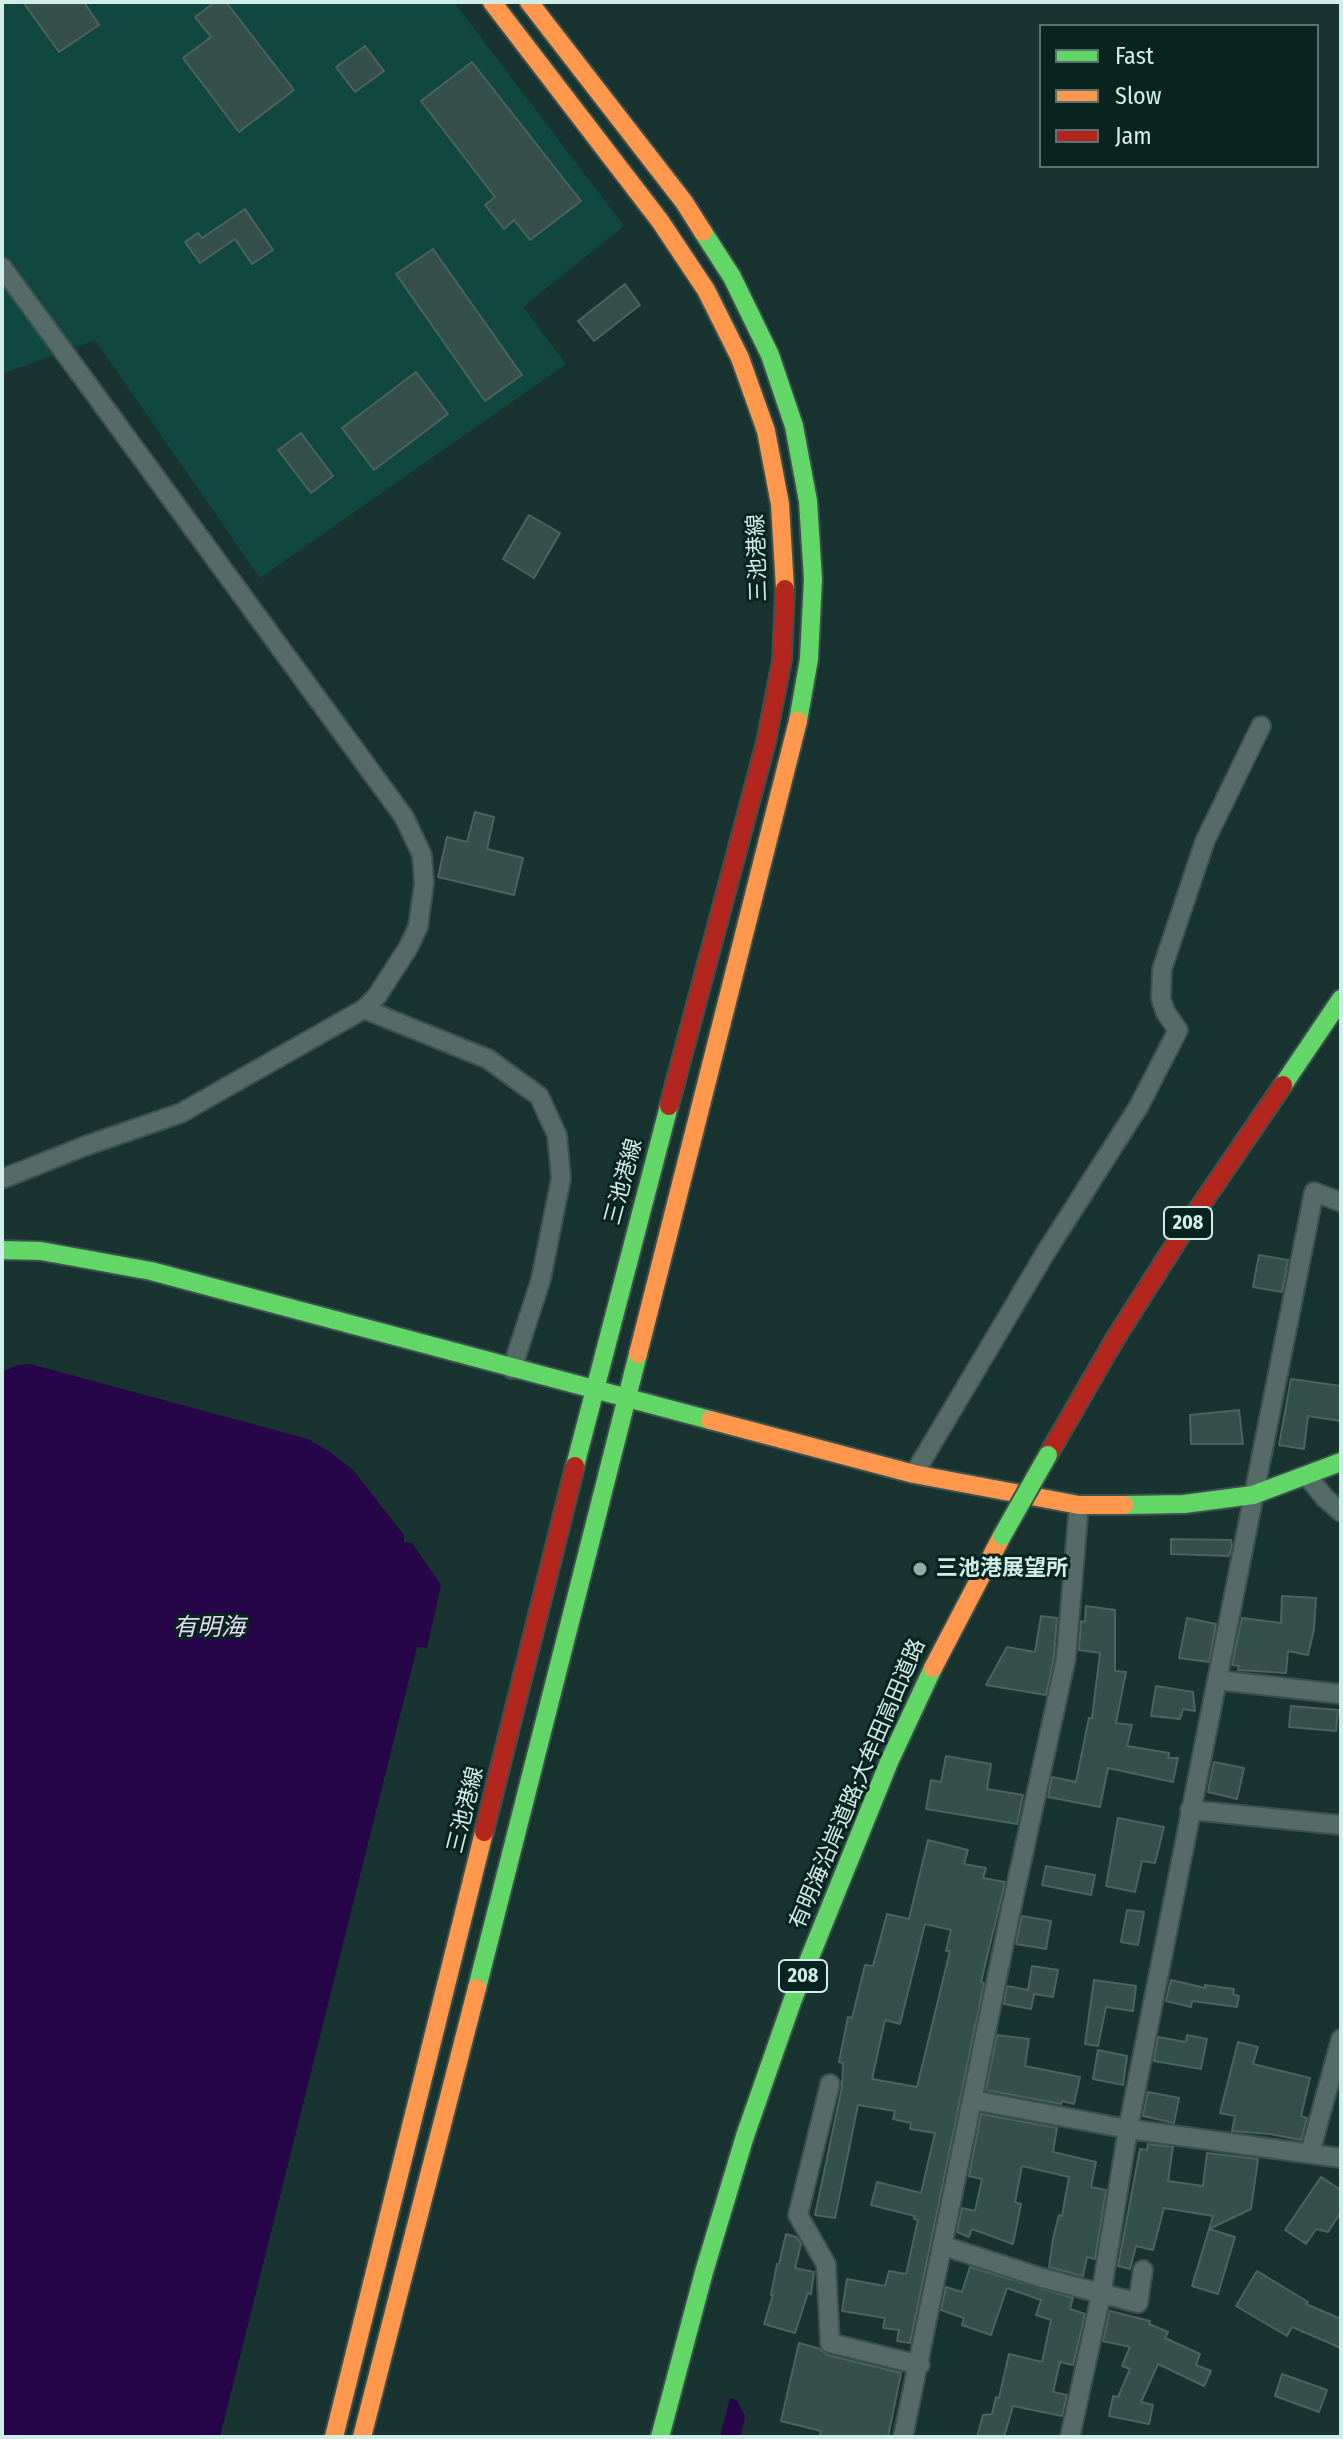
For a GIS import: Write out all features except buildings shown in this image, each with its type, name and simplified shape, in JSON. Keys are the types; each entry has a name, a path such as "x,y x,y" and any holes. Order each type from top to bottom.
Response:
{"main road":[{"name":"三池港線","path":"334,2437 594,1389 766,742 782,660 786,578 780,504 766,431 740,358 706,290 660,221 492,2"},
{"path":"362,2437 793,748 809,659 813,579 808,501 794,426 770,355 732,277 684,202 529,2"},
{"name":"有明海沿岸道路;大牟田高田道路","path":"660,2437 731,2181 793,1999 889,1762 943,1647 1002,1536 1115,1339 1258,1117 1341,999"},
{"path":"2,1250 41,1251 151,1271 914,1474 1079,1505 1184,1504 1253,1495 1341,1462"}],"street":[{"path":"2,267 404,817 422,855 424,883 418,927 377,996 364,1009 181,1113 2,1179"},
{"path":"914,1474 1046,1252 1139,1106 1178,1030 1161,999 1162,969 1205,841 1261,726"},
{"path":"364,1009 488,1059 539,1096 557,1135 561,1178 541,1279 512,1369"},
{"path":"1070,2437 1101,2295 1128,2129 1314,1192 1341,1202"},
{"path":"1307,1476 1341,1512"},
{"path":"903,2437 1066,1658 1079,1505"},
{"path":"1217,1680 1341,1694"},
{"path":"1190,1810 1341,1825"},
{"path":"1310,2153 1341,2039"},
{"path":"830,2084 798,2215 826,2264 830,2343 920,2365"},
{"path":"973,2100 1128,2129 1341,2158"},
{"path":"944,2246 1101,2295 1138,2303 1143,2270"}],"shaded area":[{"path":"2,2 454,2 624,226 523,307 566,364 260,578 95,340 2,374"}],"water":[{"name":"有明海","path":"30,1364 308,1439 353,1470 404,1535 404,1542 412,1543 441,1585 427,1648 417,1647 220,2437 2,2437 2,1372"},
{"path":"730,2398 737,2400 745,2416 741,2437 720,2437"}],"traffic: fast":[{"path":"703,232 732,277 770,355 794,426 808,501 813,579 809,659 798,721"},
{"path":"1283,1085 1341,999"},
{"path":"575,1466 669,1106"},
{"path":"2,1250 41,1251 151,1271 710,1420"},
{"path":"477,1988 638,1354"},
{"path":"1002,1536 1048,1455"},
{"path":"1124,1505 1184,1504 1253,1495 1341,1462"},
{"path":"660,2437 704,2272 745,2136 793,1999 889,1762 933,1668"}],"traffic: slow":[{"path":"492,2 660,221 706,290 740,358 766,431 780,504 785,589"},
{"path":"529,2 684,202 703,232"},
{"path":"638,1354 798,721"},
{"path":"710,1420 914,1474 1079,1505 1124,1505"},
{"path":"933,1668 1002,1536"},
{"path":"334,2437 484,1832"},
{"path":"362,2437 477,1988"}],"traffic: jam":[{"path":"669,1106 766,742 782,660 785,589"},
{"path":"1048,1455 1115,1339 1186,1227 1283,1085"},
{"path":"484,1832 575,1466"}],"place":[{"name":"三池港展望所","path":"920,1569"}]}
